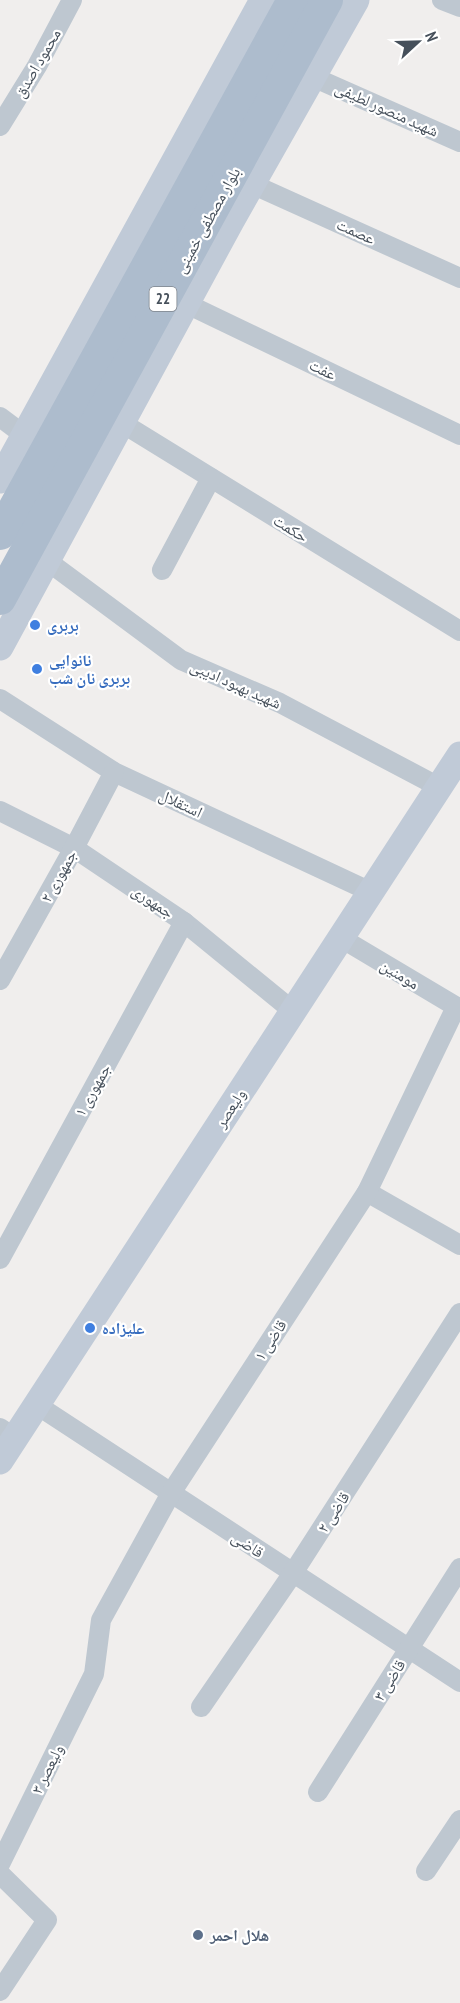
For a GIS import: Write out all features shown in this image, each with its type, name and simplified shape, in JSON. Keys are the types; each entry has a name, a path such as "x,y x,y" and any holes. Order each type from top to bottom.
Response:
{"main road":[{"path":"0,480 263,0"},
{"name":"بلوار مصطفی خمینی","path":"0,534 293,0"},
{"name":"بلوار مصطفی خمینی","path":"0,599 327,0"},
{"path":"0,647 252,184 356,0"},
{"name":"ولیعصر","path":"0,1461 8,1433 37,1405 460,755"}],"street":[{"name":"محمود اصدق","path":"0,126 37,66 72,0"},
{"path":"442,0 460,7"},
{"name":"شهید منصور لطیفی","path":"314,77 460,142"},
{"name":"عصمت","path":"252,184 460,278"},
{"name":"عفت","path":"187,303 460,435"},
{"path":"0,417 24,435"},
{"name":"حکمت","path":"122,423 460,631"},
{"path":"162,570 211,478"},
{"name":"شهید بهبود ادیبی","path":"46,560 181,660 280,703 439,787"},
{"name":"استقلال","path":"0,699 114,772 371,892"},
{"name":"جمهوری ۲","path":"0,980 114,772"},
{"name":"جمهوری","path":"0,812 74,848 184,922 293,1011"},
{"name":"جمهوری ۱","path":"0,1259 184,922"},
{"name":"مومنین","path":"341,938 458,1008"},
{"name":"قاضی ۱","path":"94,1674 101,1620 171,1493 367,1192 458,1008"},
{"path":"367,1192 460,1245"},
{"name":"قاضی ۲","path":"201,1707 293,1573 460,1313"},
{"name":"قاضی","path":"37,1405 460,1682"},
{"name":"قاضی ۳","path":"318,1792 460,1568"},
{"name":"ولیعصر ۳","path":"0,1864 94,1674"},
{"path":"426,1871 460,1820"},
{"path":"0,1874 47,1920 0,1991"},
{"path":"0,1998 8,2003"}],"place":[{"name":"بربری","path":"35,625"},
{"name":"نانوایی بربری نان شب","path":"37,669"},
{"name":"علیزاده","path":"90,1328"},
{"name":"هلال احمر","path":"198,1935"}]}
